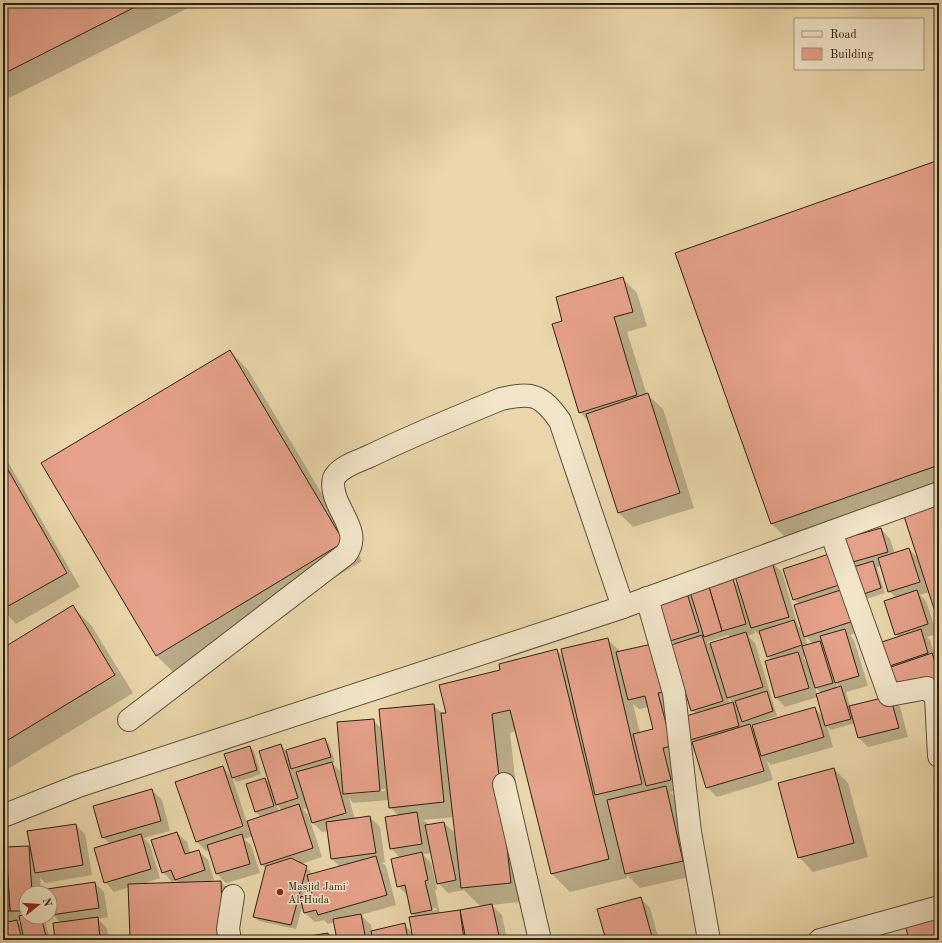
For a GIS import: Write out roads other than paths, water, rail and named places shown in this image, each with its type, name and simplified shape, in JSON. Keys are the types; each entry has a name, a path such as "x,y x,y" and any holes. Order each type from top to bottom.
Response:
{"street":[{"path":"129,720 346,554 351,548 351,532 335,497 333,486 335,476 341,470 501,398 522,394 536,397 551,408 560,421 623,607"},
{"path":"3,816 78,786 623,607 939,493"},
{"path":"831,532 889,695 927,688 936,697 939,756"},
{"path":"647,598 674,693 690,832 709,940"},
{"path":"504,784 540,940"},
{"path":"230,940 228,929 233,896"},
{"path":"820,940 939,906"}],"place":[{"name":"Masjid Jami' Al-Huda","path":"280,892"}]}
